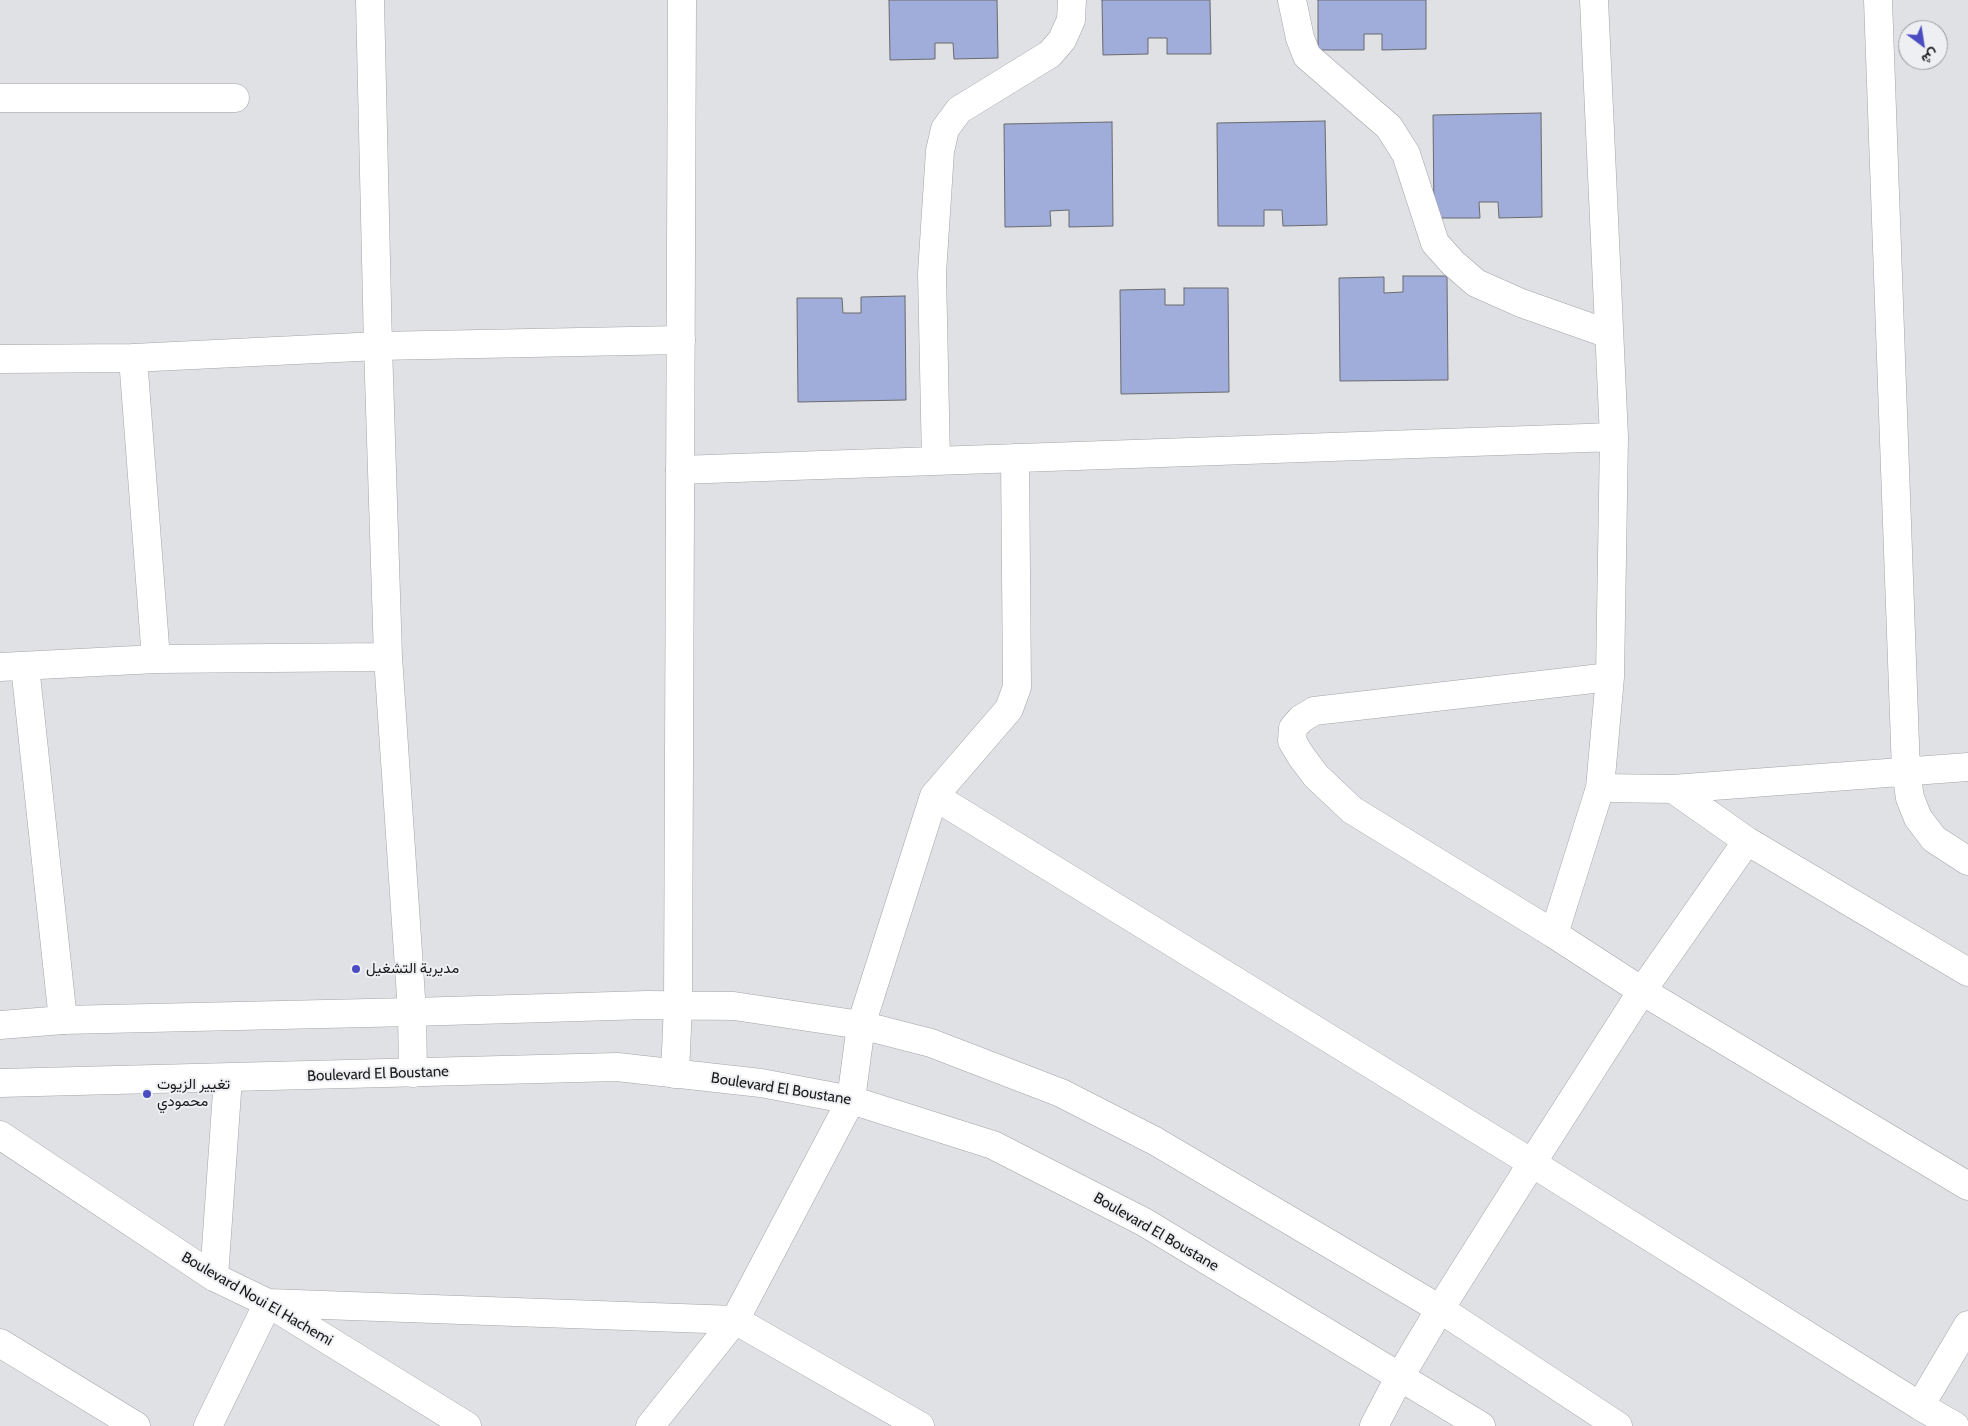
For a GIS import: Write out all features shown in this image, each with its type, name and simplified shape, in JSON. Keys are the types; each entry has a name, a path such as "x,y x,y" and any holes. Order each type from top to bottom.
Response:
{"street":[{"path":"370,0 388,657 412,1012 413,1073"},
{"path":"674,1074 678,1005 682,0"},
{"path":"936,461 932,273 940,151 945,129 959,110 1050,54 1062,40 1071,20 1072,0"},
{"path":"1292,0 1300,38 1307,56 1389,127 1406,154 1435,243 1453,263 1476,283 1521,303 1609,334"},
{"path":"1554,934 1600,788 1610,677 1614,437 1594,0"},
{"path":"1878,0 1906,772 1910,798 1918,818 1934,839 1968,861"},
{"path":"0,98 235,98"},
{"path":"0,359 133,358 378,346 680,340"},
{"path":"133,358 156,659"},
{"path":"680,470 1614,437"},
{"path":"650,1426 735,1320 851,1100 861,1025 934,796 1009,709 1017,687 1015,458"},
{"path":"63,1020 12,667 156,659 388,657"},
{"path":"1610,677 1314,711 1301,719 1293,728 1292,740 1316,776 1352,810 1554,934 1642,991 1968,1186"},
{"path":"1600,788 1673,789 1968,767"},
{"path":"1673,789 1747,841 1968,972"},
{"path":"934,796 1532,1163 1955,1426"},
{"path":"1374,1426 1440,1309 1532,1163 1642,991 1747,841"},
{"path":"0,1025 63,1020 647,1005 734,1006 861,1025 931,1043 1061,1093 1155,1141 1440,1309 1618,1426"},
{"name":"Boulevard El Boustane","path":"0,1083 617,1067 760,1083 851,1100 993,1145 1144,1222 1480,1426"},
{"path":"214,1277 228,1078"},
{"name":"Boulevard Noui El Hachemi","path":"0,1135 214,1277 268,1303 467,1426"},
{"path":"208,1426 268,1303 735,1320 920,1426"},
{"path":"1920,1406 1968,1326"},
{"path":"0,1343 136,1426"}],"building":[{"path":"889,0 997,0 998,58 954,59 953,43 935,43 935,59 890,60"},
{"path":"1102,0 1210,0 1211,54 1167,54 1167,38 1148,38 1148,54 1103,55"},
{"path":"1318,0 1426,0 1426,49 1382,50 1382,34 1364,34 1364,50 1318,50"},
{"path":"1541,113 1542,217 1499,218 1498,202 1479,202 1480,218 1434,218 1433,115"},
{"path":"1325,121 1327,225 1283,226 1282,210 1264,210 1264,226 1218,226 1217,123"},
{"path":"1112,122 1113,226 1069,227 1069,210 1050,211 1051,226 1005,227 1004,124"},
{"path":"1403,276 1447,276 1448,380 1340,381 1339,278 1384,277 1384,293 1403,292"},
{"path":"1184,288 1228,288 1229,392 1121,394 1120,290 1165,289 1165,305 1184,305"},
{"path":"905,296 906,400 798,402 797,298 842,298 843,313 861,313 861,297"}],"place":[{"name":"مديرية التشغيل","path":"356,969"},
{"name":"تغيير الزيوت محمودي","path":"147,1094"}]}
